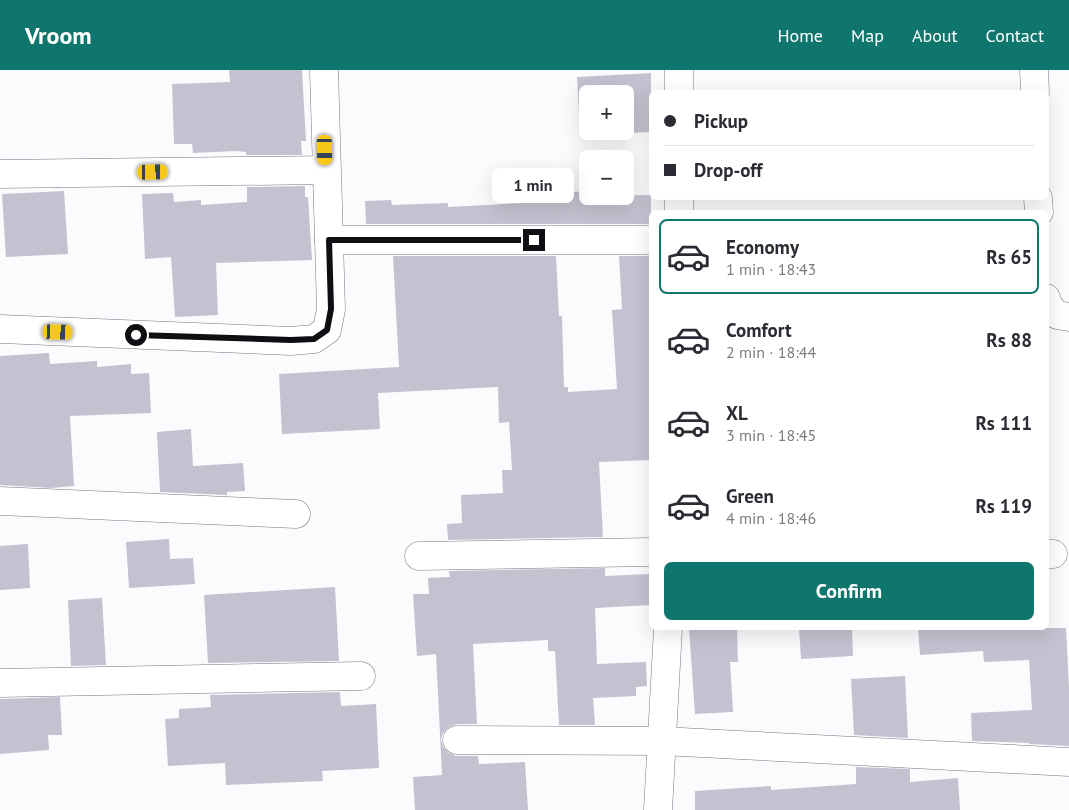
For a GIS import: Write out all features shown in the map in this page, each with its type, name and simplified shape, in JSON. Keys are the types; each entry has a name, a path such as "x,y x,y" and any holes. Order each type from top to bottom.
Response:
{"street":[{"path":"0,329 291,340 314,339 327,330 331,309 336,240 326,170 324,70"},
{"path":"679,70 679,90"},
{"path":"1034,70 1035,90"},
{"path":"0,174 326,170"},
{"path":"336,240 649,240"},
{"path":"1049,306 1057,315 1069,317"},
{"path":"0,501 296,514"},
{"path":"419,556 649,552"},
{"path":"658,810 668,630"},
{"path":"0,683 361,676"},
{"path":"457,740 662,741 1069,762"}],"building":[{"path":"229,70 302,70 306,141 301,141 302,155 246,155 246,152 236,151 193,153 192,144 174,144 172,84 230,82"},
{"path":"651,73 649,132 634,133 634,85 579,85 579,116 577,77"},
{"path":"305,186 305,197 308,197 312,260 216,263 218,315 175,317 171,257 145,259 142,194 173,193 174,202 201,200 201,205 247,202 247,187"},
{"path":"64,191 68,254 6,257 2,194"},
{"path":"579,192 579,205 634,205 634,195 649,195 651,210 649,210 649,224 366,224 365,201 391,200 392,205 448,203 448,207 522,203 522,195"},
{"path":"393,256 556,256 559,316 562,316 564,387 568,387 568,392 617,389 612,310 622,309 619,256 649,256 649,460 599,462 603,537 448,540 447,524 462,523 461,495 503,493 502,470 512,470 509,422 499,423 498,387 378,393 380,429 282,434 279,374 399,367"},
{"path":"49,353 50,364 97,361 97,367 131,364 131,374 149,373 151,413 70,416 74,486 51,488 0,485 0,356"},
{"path":"191,429 193,466 243,463 245,491 227,492 227,495 160,492 157,432"},
{"path":"169,539 170,559 193,558 195,584 129,588 126,542"},
{"path":"28,544 30,588 0,590 0,546"},
{"path":"605,568 605,576 649,574 649,605 595,608 597,664 646,662 647,686 636,687 636,696 593,698 595,725 559,725 555,651 548,651 548,640 473,644 477,724 457,724 449,727 443,733 441,739 443,747 449,753 456,756 478,756 479,764 525,762 528,810 415,810 413,777 442,775 436,654 417,656 413,594 429,594 428,578 450,577 449,571"},
{"path":"335,587 339,661 208,663 204,595"},
{"path":"102,598 106,665 71,666 68,600"},
{"path":"1049,628 1066,628 1069,746 972,741 971,713 1032,710 1029,660 984,662 983,651 920,655 918,630 1049,630"},
{"path":"689,630 737,630 738,662 730,662 733,712 695,714"},
{"path":"799,630 852,630 853,656 801,659"},
{"path":"905,676 908,738 854,735 851,679"},
{"path":"340,692 341,706 376,704 379,768 322,771 323,781 226,785 225,763 168,766 165,719 179,718 179,709 211,707 210,695"},
{"path":"60,697 62,735 48,735 49,750 0,754 0,699"},
{"path":"856,767 910,769 910,782 958,778 960,810 695,810 695,791 771,786 771,790 856,784"}],"route":[{"path":"136,335 291,340 314,339 327,330 331,309 329,240 534,240"}]}
